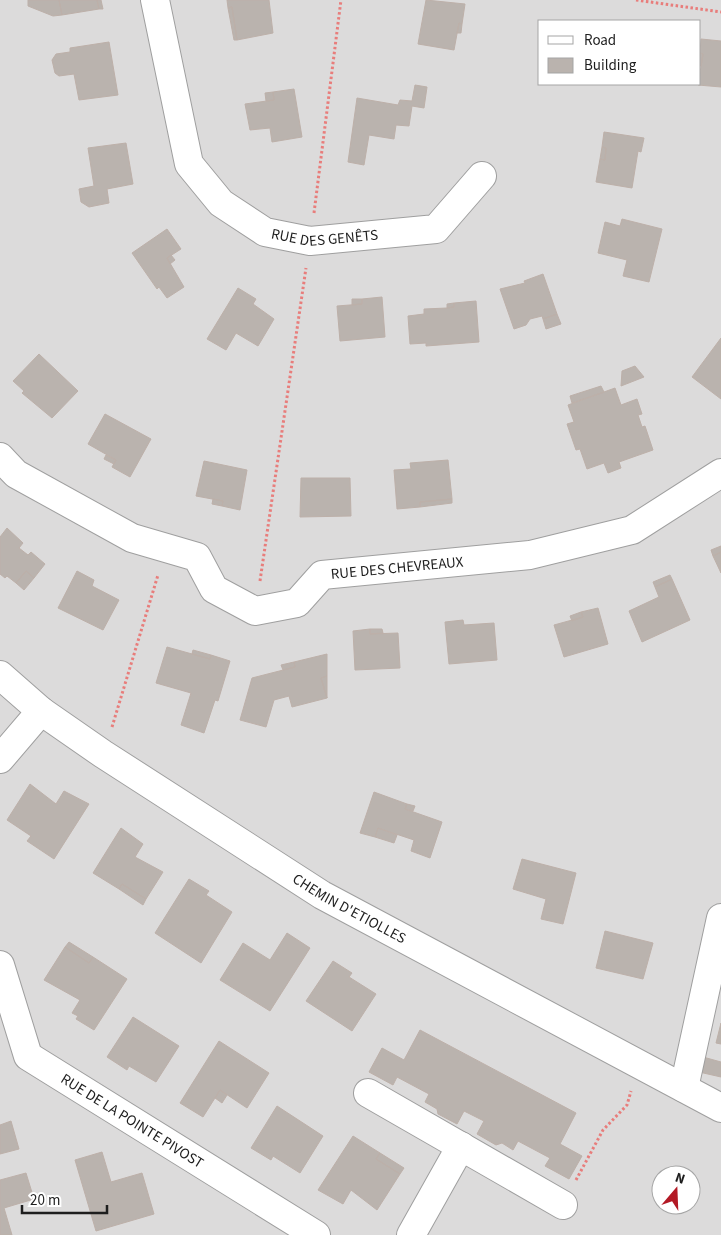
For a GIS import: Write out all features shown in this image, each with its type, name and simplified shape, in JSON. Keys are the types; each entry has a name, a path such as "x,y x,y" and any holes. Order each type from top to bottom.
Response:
{"street":[{"name":"RUE DES GENÊTS","path":"155,0 189,164 221,203 265,232 310,241 436,229 482,176"},
{"path":"0,457 16,474 132,538 197,558 214,589 255,611"},
{"name":"RUE DES CHEVREAUX","path":"255,611 298,604 322,575 530,555 632,530 721,473"},
{"name":"CHEMIN D'ETIOLLES","path":"0,675 40,711 103,754 322,895 721,1108"},
{"path":"0,759 40,711"},
{"path":"684,1088 721,918"},
{"name":"RUE DE LA POINTE PIVOST","path":"0,965 28,1056 316,1235"},
{"path":"368,1093 563,1204"},
{"path":"411,1235 461,1146"}],"path":[{"path":"255,611 310,241 341,0"},
{"path":"636,0 721,12"},
{"path":"103,754 166,548"},
{"path":"563,1204 603,1130 627,1105 639,1064"}],"shaded area":[{"path":"0,0 721,0 721,1235 0,1235"}],"building":[{"path":"28,0 59,0 62,15 53,16 28,6"},
{"path":"59,0 97,0 99,9 62,15"},
{"path":"97,0 101,0 103,9 99,9"},
{"path":"227,0 269,0 273,33 237,40 232,7 228,8"},
{"path":"426,0 465,4 462,24 459,23 454,50 418,44"},
{"path":"232,7 237,40 234,40 228,8"},
{"path":"459,23 462,24 461,33 457,33"},
{"path":"701,39 721,41 721,87 698,85 701,85 703,54 701,53"},
{"path":"109,42 118,95 79,100 74,74 59,76 55,73 52,60 56,54 70,52 70,48"},
{"path":"415,85 427,87 424,108 412,106 409,126 396,125 394,139 369,135 364,165 348,162 357,98 398,105 400,100 412,101"},
{"path":"294,89 302,137 272,142 270,128 250,130 245,104 274,100 273,92"},
{"path":"273,92 274,100 266,101 265,93"},
{"path":"604,132 644,138 641,152 638,151 632,188 596,182 600,159 605,160 606,148 602,147"},
{"path":"126,143 133,184 107,189 109,203 89,207 81,202 79,189 94,186 88,148"},
{"path":"602,147 606,148 605,160 600,159"},
{"path":"622,219 662,229 649,282 623,276 627,260 598,253 605,222 620,226"},
{"path":"167,229 181,249 167,258 184,287 167,298 159,287 157,289 132,253"},
{"path":"171,255 175,260 170,264 167,258"},
{"path":"543,274 557,314 543,319 542,316 530,319 526,325 514,329 500,289 525,283 524,281"},
{"path":"238,288 256,299 253,304 274,319 258,346 236,333 226,350 207,339"},
{"path":"382,297 385,337 340,341 337,306 362,304 362,299"},
{"path":"352,299 362,299 362,304 352,305"},
{"path":"476,301 479,342 426,346 426,343 410,344 408,316 424,314 424,309 454,307 454,303"},
{"path":"454,303 454,307 447,308 447,304"},
{"path":"557,314 561,324 546,329 543,319"},
{"path":"721,338 721,399 692,377"},
{"path":"39,354 78,391 52,418 22,393 24,391 13,381"},
{"path":"635,366 644,377 621,386 622,371"},
{"path":"601,386 604,392 572,403 570,396"},
{"path":"615,388 621,405 637,399 642,414 638,415 642,427 645,426 653,450 619,462 621,468 608,473 604,463 587,469 580,449 576,450 567,424 574,422 568,405"},
{"path":"105,414 151,439 130,477 112,467 116,460 88,444"},
{"path":"106,455 116,460 114,464 104,459"},
{"path":"448,460 452,499 420,502 420,507 397,509 394,470 411,469 410,463"},
{"path":"204,461 247,470 240,510 222,506 223,501 196,496"},
{"path":"301,478 350,478 351,516 300,517"},
{"path":"213,499 223,501 222,506 212,504"},
{"path":"452,499 452,503 420,507 420,502"},
{"path":"7,528 23,543 19,548 28,555 31,552 45,564 34,578 26,571 16,583 7,576 5,578 0,574 0,537"},
{"path":"721,546 721,552 713,556 711,550"},
{"path":"721,552 721,573 713,556"},
{"path":"26,571 34,578 24,590 16,583"},
{"path":"77,571 94,580 92,586 119,600 103,630 58,608"},
{"path":"670,575 672,579 655,587 653,582"},
{"path":"672,579 690,620 642,642 629,611 659,597 655,587"},
{"path":"598,608 608,644 564,657 554,625 583,617 581,612"},
{"path":"581,612 583,617 572,621 570,616"},
{"path":"463,620 464,625 494,623 497,660 449,664 445,622"},
{"path":"370,629 382,629 383,633 370,634"},
{"path":"370,629 370,634 398,633 400,668 355,670 353,631"},
{"path":"167,647 210,659 211,655 230,661 218,701 215,700 204,733 181,725 191,693 156,683"},
{"path":"193,650 211,655 210,659 192,654"},
{"path":"327,654 327,676 321,678 327,698 292,707 289,696 274,700 266,727 240,720 252,678 295,667 294,662"},
{"path":"294,662 295,667 283,670 281,665"},
{"path":"327,676 327,698 321,678"},
{"path":"30,784 56,804 64,791 89,804 54,859 27,841 31,836 7,820"},
{"path":"374,792 407,804 405,809 442,822 430,858 411,851 414,840 378,828 375,837 360,833"},
{"path":"407,804 415,806 413,811 405,809"},
{"path":"121,828 143,844 135,857 163,872 146,899 122,884 119,889 93,873"},
{"path":"378,828 397,835 394,843 375,837"},
{"path":"522,859 576,873 563,924 541,919 546,899 513,889"},
{"path":"189,879 209,891 206,895 232,912 201,963 155,933"},
{"path":"122,884 146,899 143,905 119,889"},
{"path":"605,931 653,943 643,979 596,968"},
{"path":"287,933 310,948 270,1011 220,980 243,943 270,960"},
{"path":"69,942 93,957 89,963 65,947"},
{"path":"65,947 89,963 93,957 127,979 94,1030 76,1019 78,1016 72,1013 80,1000 44,980"},
{"path":"333,961 352,973 349,977 376,994 352,1031 306,1001"},
{"path":"133,1017 179,1046 156,1082 129,1066 127,1070 107,1057"},
{"path":"721,1023 721,1044 716,1043"},
{"path":"420,1030 576,1113 560,1144 582,1156 569,1179 545,1166 550,1158 518,1141 513,1150 502,1143 496,1145 477,1134 484,1121 464,1111 457,1124 438,1114 437,1109 425,1102 429,1094 397,1077 393,1085 369,1072 382,1048 404,1060"},
{"path":"219,1041 269,1073 247,1108 220,1090 203,1117 180,1103"},
{"path":"703,1057 721,1062 721,1077 699,1072"},
{"path":"220,1090 227,1095 222,1103 215,1098"},
{"path":"277,1106 323,1136 300,1173 273,1156 271,1160 251,1148"},
{"path":"11,1121 19,1149 0,1154 0,1125"},
{"path":"353,1136 380,1153 376,1159 400,1174 377,1210 351,1190 343,1204 318,1190"},
{"path":"102,1152 111,1182 142,1173 154,1214 96,1231 75,1160"},
{"path":"380,1153 404,1168 400,1174 376,1159"},
{"path":"26,1173 34,1199 4,1208 12,1235 0,1235 0,1180"}]}
